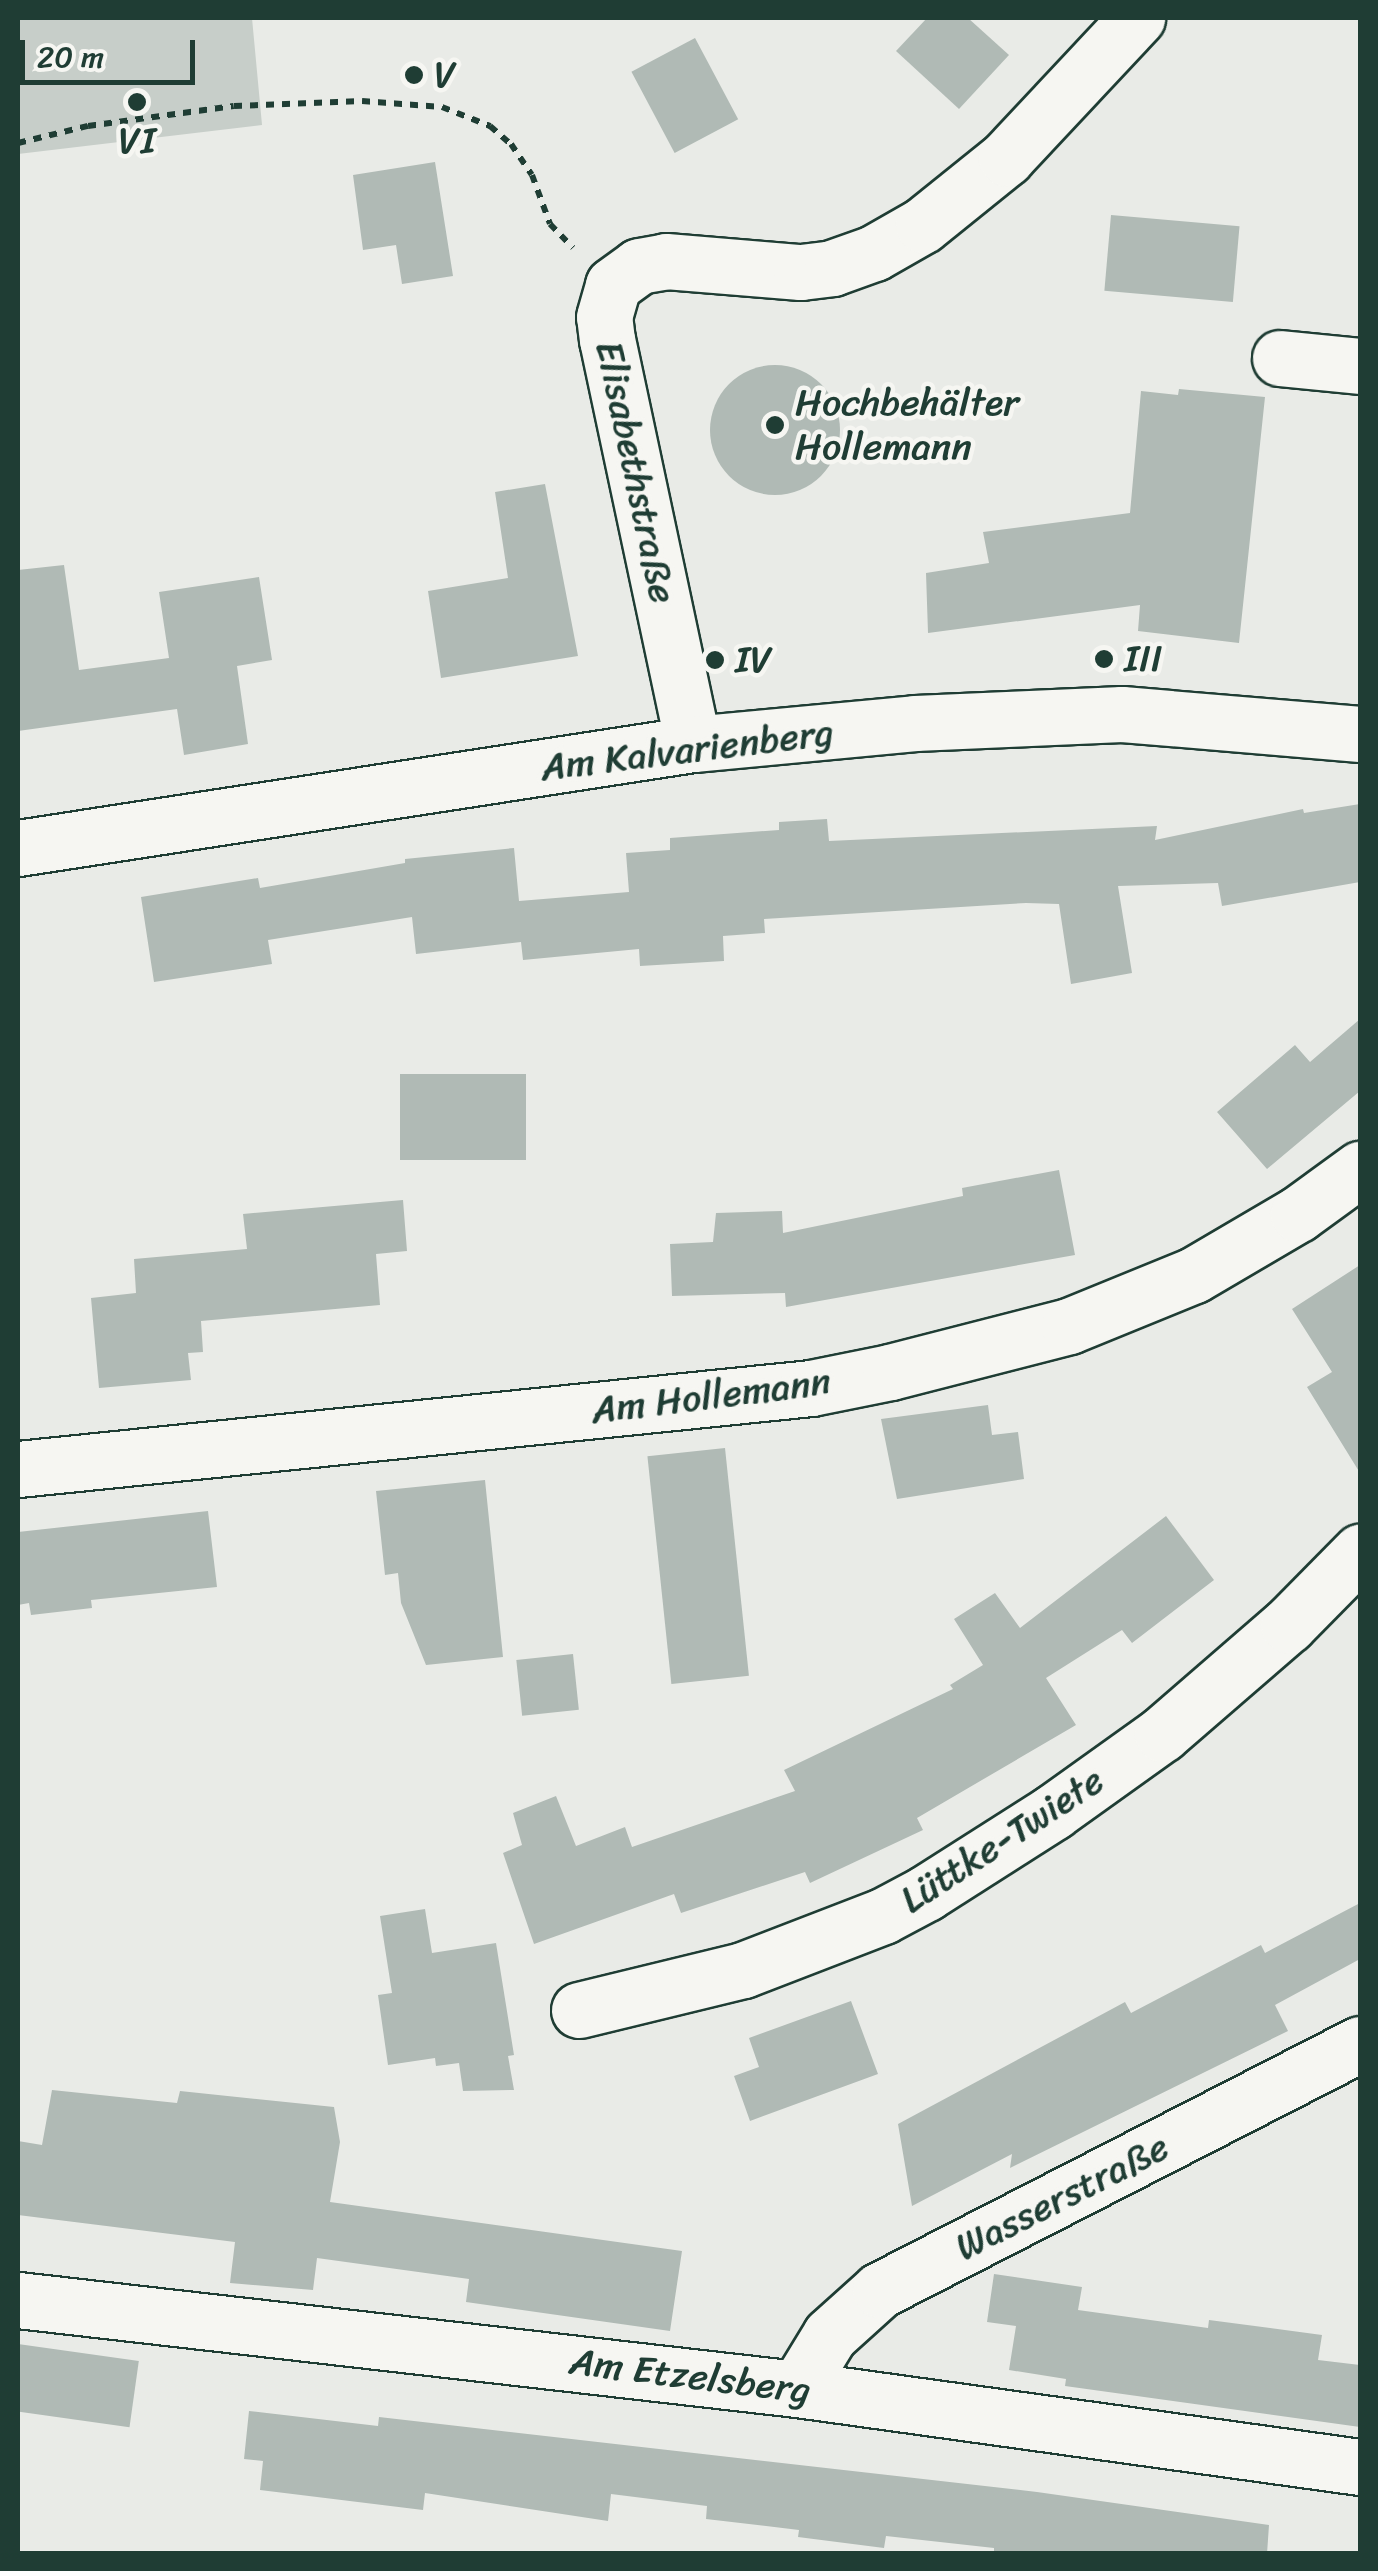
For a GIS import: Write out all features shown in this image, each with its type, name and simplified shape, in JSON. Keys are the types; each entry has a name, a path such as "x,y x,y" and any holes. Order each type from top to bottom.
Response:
{"street":[{"name":"Elisabethstraße","path":"694,744 607,340 604,317 613,285 639,266 666,262 801,272 832,268 874,253 923,225 1006,158 1138,18"},
{"path":"1280,358 1360,366"},
{"name":"Am Kalvarienberg","path":"18,848 694,744 915,722 1079,714 1173,716 1360,734"},
{"name":"Am Hollemann","path":"18,1469 811,1388 890,1372 1068,1326 1194,1275 1298,1214 1360,1169"},
{"name":"Lüttke-Twiete","path":"579,2010 743,1970 884,1916 926,1893 1053,1812 1162,1734 1288,1625 1360,1552"},
{"name":"Wasserstraße","path":"797,2389 830,2335 880,2290 1360,2044"},
{"name":"Am Etzelsberg","path":"18,2300 797,2389 1360,2466"}],"path":[{"path":"18,143 88,126 234,106 362,101 442,106 490,126 511,144 532,174 559,237 568,246 590,252"}],"shaded area":[{"path":"18,18 252,18 262,125 18,154"}],"building":[{"path":"927,18 968,18 1009,55 959,109 896,51"},
{"path":"695,38 738,119 675,153 631,72"},
{"path":"435,162 453,276 402,284 396,245 363,250 353,175"},
{"path":"1111,215 1240,226 1233,302 1104,291"},
{"name":"Hochbehälter Hollemann","path":"775,365 800,370 821,384 835,405 840,430 835,455 821,476 800,490 775,495 750,490 729,476 715,455 710,430 715,405 729,384 750,370"},
{"path":"1179,389 1265,397 1239,643 1138,631 1140,605 928,633 926,573 989,563 983,532 1130,513 1141,391 1178,395"},
{"path":"545,484 578,656 441,678 428,591 508,578 495,492"},
{"path":"64,565 79,670 169,658 159,592 259,577 272,660 237,666 248,744 184,755 177,709 18,731 18,570"},
{"path":"1360,804 1360,882 1222,906 1218,883 1118,886 1132,973 1071,984 1059,904 1026,903 764,919 765,933 723,936 724,961 640,966 639,949 523,960 521,942 416,954 412,917 268,940 272,964 154,982 141,897 258,878 260,888 405,863 405,859 514,848 519,901 629,892 626,853 670,850 670,838 779,830 779,822 827,819 829,841 1157,826 1155,840 1303,809 1304,813"},
{"path":"1360,1019 1360,1091 1267,1169 1217,1112 1295,1045 1310,1062"},
{"path":"400,1074 526,1074 526,1160 400,1160"},
{"path":"1059,1170 1075,1255 786,1307 785,1293 672,1296 670,1244 713,1242 716,1213 782,1211 783,1233 963,1196 962,1188"},
{"path":"403,1200 407,1251 376,1254 380,1305 201,1321 203,1352 188,1353 191,1380 99,1388 91,1298 136,1293 134,1259 247,1249 243,1214"},
{"path":"1360,1265 1360,1473 1307,1387 1332,1372 1292,1309"},
{"path":"988,1405 992,1435 1018,1432 1024,1479 897,1499 881,1419"},
{"path":"725,1448 749,1676 671,1684 647,1456"},
{"path":"485,1480 503,1657 426,1665 401,1603 398,1573 385,1575 376,1491"},
{"path":"208,1511 217,1587 91,1600 92,1608 31,1615 29,1603 18,1605 18,1532"},
{"path":"1166,1516 1214,1580 1132,1643 1122,1630 1046,1678 1076,1725 917,1818 923,1830 810,1883 805,1872 681,1913 674,1894 534,1944 503,1853 522,1845 513,1813 556,1796 576,1846 625,1827 632,1847 795,1791 784,1770 953,1689 950,1685 983,1665 954,1619 995,1593 1020,1628"},
{"path":"573,1654 579,1710 522,1716 516,1660"},
{"path":"1360,1903 1360,1959 1275,2005 1288,2031 1010,2168 1012,2154 912,2206 898,2124 1125,2002 1131,2013 1261,1945 1265,1953"},
{"path":"425,1909 432,1953 496,1943 514,2055 508,2056 514,2090 463,2091 459,2063 436,2066 435,2058 388,2065 378,1995 392,1993 380,1916"},
{"path":"851,2001 878,2074 750,2121 734,2076 759,2067 749,2038"},
{"path":"52,2090 177,2103 180,2091 334,2107 340,2142 330,2202 682,2251 670,2331 466,2302 469,2279 317,2258 313,2290 230,2283 235,2242 18,2215 18,2141 42,2145"},
{"path":"994,2274 1082,2287 1078,2310 1208,2328 1209,2320 1322,2335 1318,2360 1360,2365 1360,2427 1065,2386 1066,2379 1009,2370 1016,2326 987,2322"},
{"path":"18,2344 139,2361 129,2427 18,2412"},
{"path":"249,2411 378,2426 379,2417 1037,2492 1269,2525 1267,2554 994,2554 994,2548 886,2536 884,2548 798,2537 799,2530 706,2519 707,2506 611,2494 608,2521 425,2493 423,2510 260,2490 263,2461 244,2459"}],"place":[{"name":"V","path":"414,75"},
{"name":"VI","path":"137,102"},
{"name":"Hochbehälter Hollemann","path":"775,425"},
{"name":"III","path":"1104,659"},
{"name":"IV","path":"715,660"}]}
